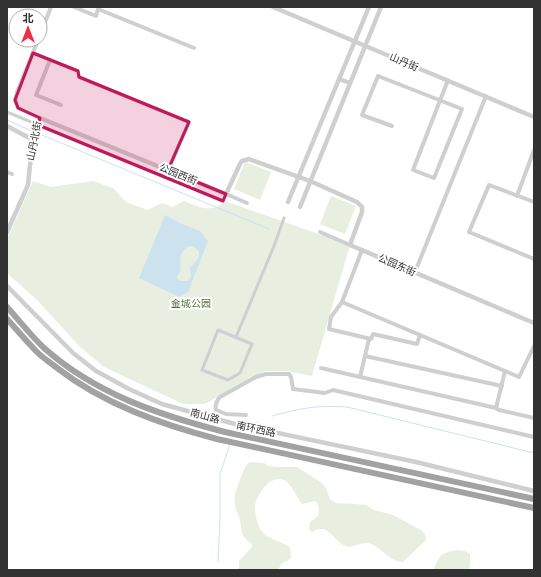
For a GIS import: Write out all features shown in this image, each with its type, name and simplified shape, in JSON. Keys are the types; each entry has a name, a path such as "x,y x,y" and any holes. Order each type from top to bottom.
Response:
{"highway":[{"name":"南环西路","path":"7,307 44,348 76,372 105,390 147,409 181,421 225,432 534,499"},
{"name":"南环西路","path":"7,319 38,354 69,377 101,397 142,415 178,428 218,439 534,508"}],"street":[{"path":"74,7 96,16 98,9 194,48"},
{"name":"山丹街","path":"273,7 534,117"},
{"path":"288,202 369,7"},
{"path":"300,207 381,7"},
{"name":"山丹北街","path":"7,232 28,185 30,153 34,134 40,118 18,108 15,100 35,48"},
{"path":"33,53 78,71 79,77 189,122 168,170"},
{"path":"50,60 36,95 61,105"},
{"path":"392,126 362,115 378,76 440,101 462,110 434,178 413,170 440,101 448,80"},
{"path":"339,79 350,83"},
{"path":"415,272 486,96"},
{"path":"7,112 223,201 237,169 242,161 249,159 299,176 357,202 362,206 362,212 350,245 320,232"},
{"name":"公园西街","path":"40,118 226,194"},
{"path":"7,126 33,140"},
{"path":"517,196 534,150"},
{"path":"7,172 12,174"},
{"path":"534,202 489,185 469,232 534,259"},
{"path":"226,194 247,203"},
{"path":"236,338 284,218"},
{"name":"公园东街","path":"350,245 534,323"},
{"path":"362,250 342,302 331,317 329,329 369,338"},
{"name":"南山路","path":"7,286 72,353 96,371 129,389 162,404 235,424 416,462 534,490"},
{"path":"342,302 519,377 534,346"},
{"path":"218,330 236,338 252,344 240,373 228,380 202,370 218,330"},
{"path":"360,376 369,338 371,339 372,334 417,344 420,335"},
{"path":"365,356 502,386"},
{"path":"321,368 534,418"},
{"path":"496,408 505,371"},
{"path":"246,415 226,414 216,410 216,403 220,397 256,377 266,374 284,373 291,376 293,389 325,393 333,390 534,437"},
{"path":"224,421 226,414"}],"highlighted area":[{"path":"33,53 78,71 79,77 189,122 168,170 226,194 223,201 38,125 40,118 18,108 15,100"}],"green space":[{"path":"245,162 271,172 260,200 234,189"},
{"name":"金城公园","path":"33,181 51,187 93,181 113,188 126,202 148,210 162,203 172,207 184,201 200,207 210,208 220,205 225,201 350,245 312,376 287,371 265,371 205,404 183,404 104,367 79,346 37,300 7,273 7,239"},
{"path":"331,196 356,206 345,234 320,224"},
{"path":"250,462 264,463 269,466 277,467 297,467 322,483 326,488 330,499 336,503 366,505 374,510 393,515 421,530 425,534 426,540 403,562 389,557 377,547 368,543 349,547 346,546 324,529 318,529 312,532 309,529 310,522 318,516 318,504 315,501 302,504 286,481 275,479 262,490 256,501 256,516 258,525 267,536 287,545 290,548 291,558 282,563 278,570 239,570 239,561 252,547 252,544 242,534 240,520 235,507 235,498 243,471"},
{"path":"458,550 465,551 470,554 470,566 468,570 433,570 444,553"}],"water":[{"path":"165,215 200,231 208,241 188,292 179,297 139,278","holes":["192,246 199,254 197,260 190,268 191,277 188,281 180,281 177,278 180,271 180,256 187,247"]}],"waterway":[{"path":"7,120 34,132"},
{"path":"37,133 269,229"},
{"path":"272,416 309,408 327,406 347,407 534,453"},
{"path":"250,425 257,422"},
{"path":"238,433 245,428"},
{"path":"218,562 220,474 230,444"}]}
